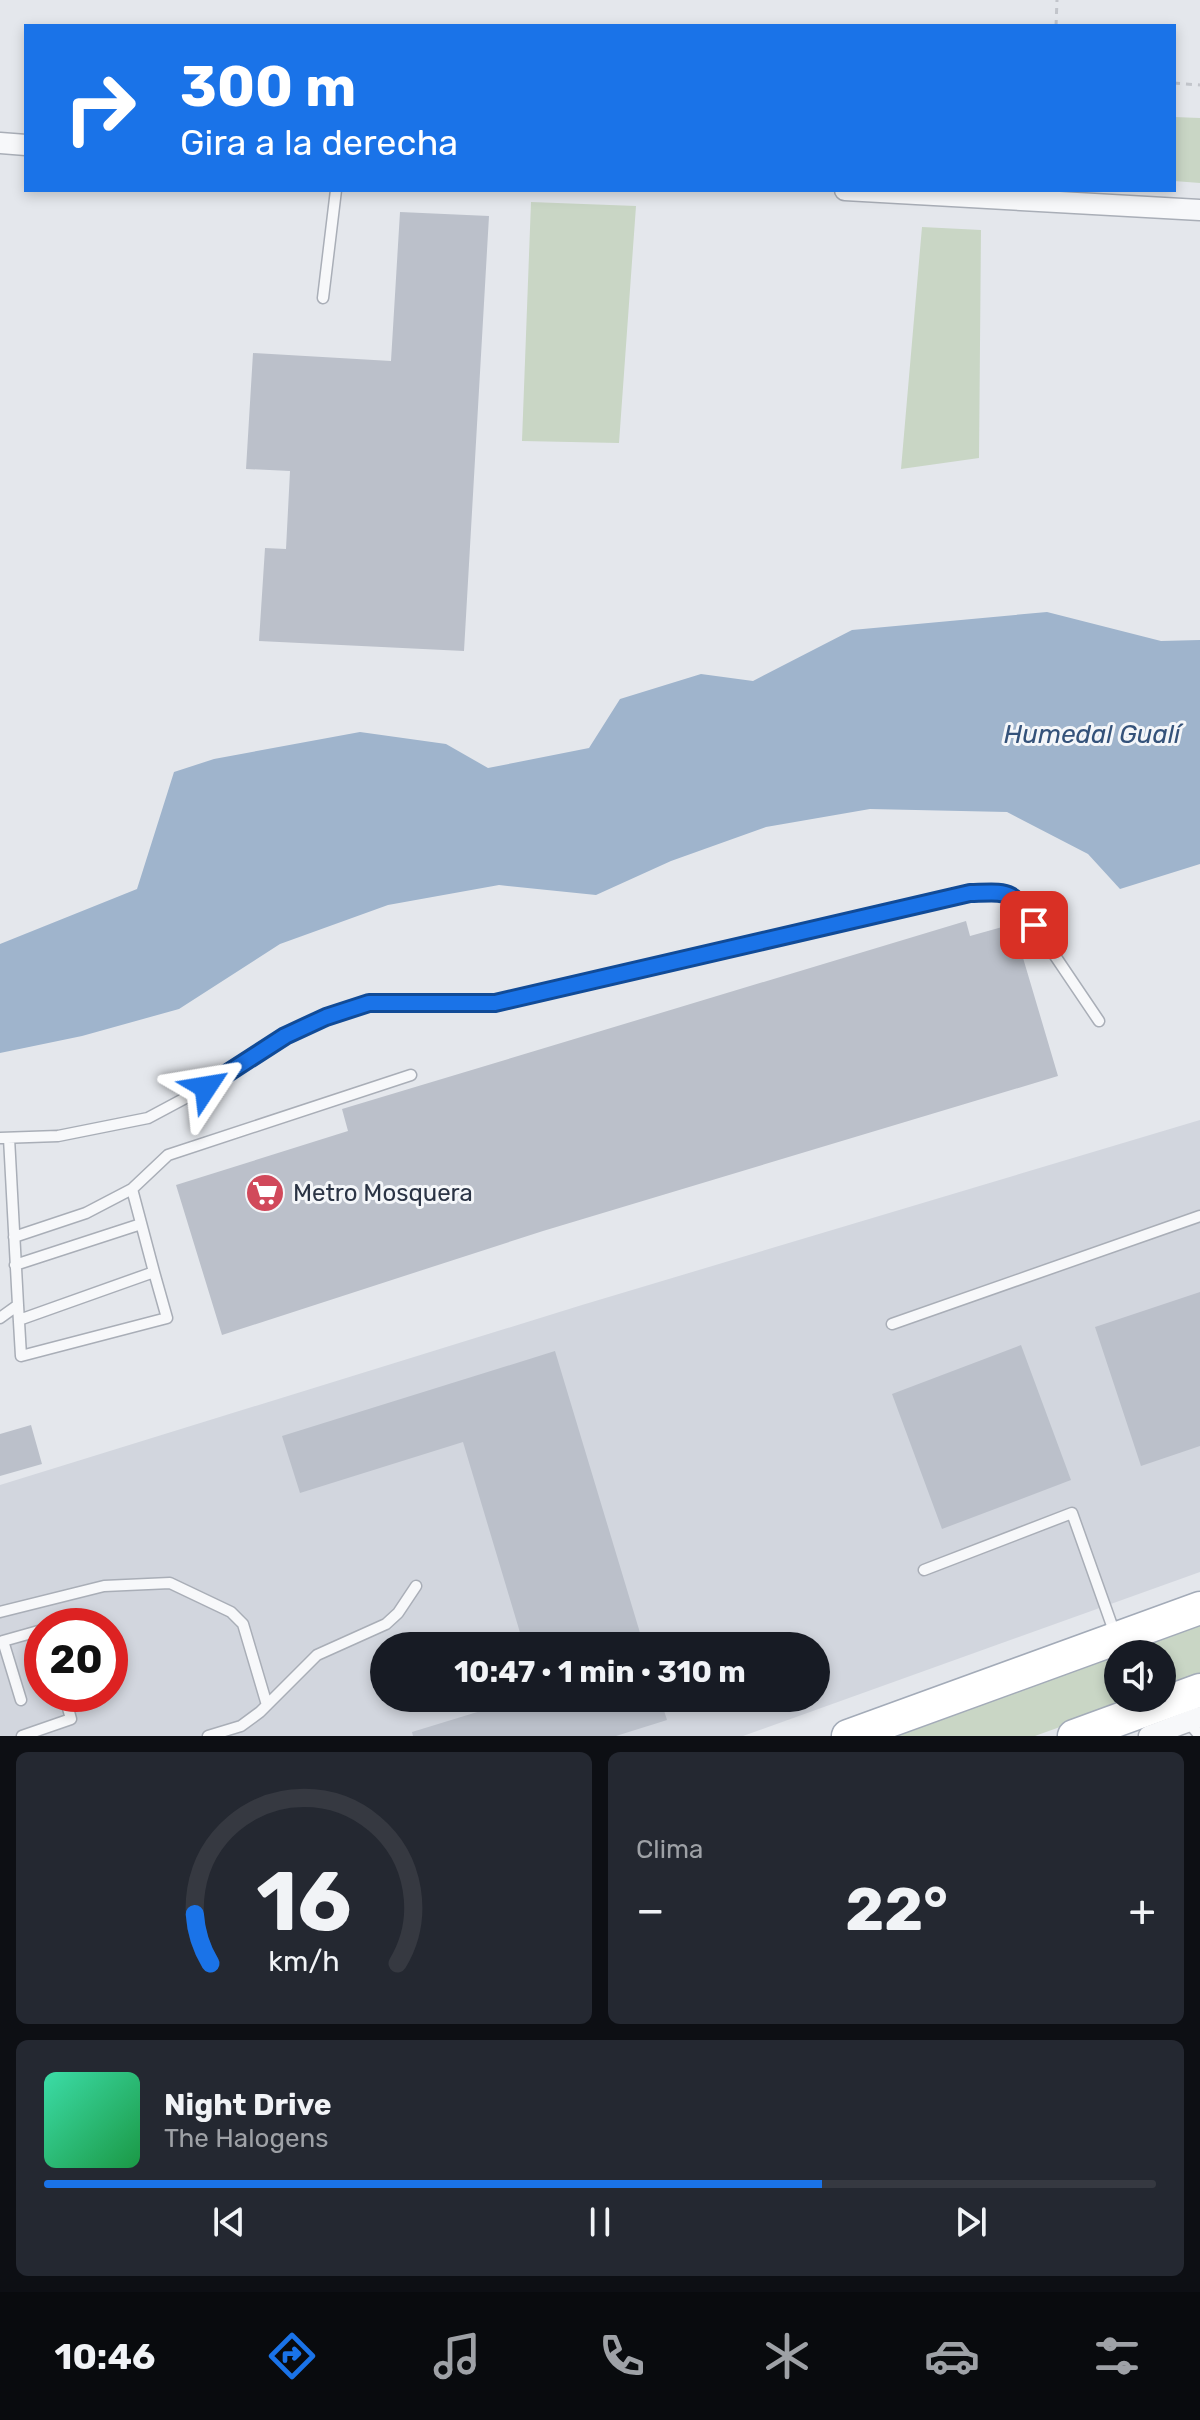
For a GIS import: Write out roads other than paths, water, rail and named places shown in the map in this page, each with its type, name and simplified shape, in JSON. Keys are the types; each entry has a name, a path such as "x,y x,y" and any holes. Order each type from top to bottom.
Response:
{"main road":[{"path":"848,1736 1200,1608"},
{"path":"1074,1736 1200,1690"}],"street":[{"path":"0,143 24,145"},
{"path":"880,192 1200,210"},
{"path":"1149,1736 1196,1725"}],"lane":[{"path":"323,298 336,192"},
{"path":"132,1189 167,1318 21,1356 4,1138 58,1136 148,1118 206,1087 285,1036 326,1017 369,1003 495,1003 970,893 1008,893 1018,901 1099,1021"},
{"path":"14,1237 86,1213 132,1189 168,1155 411,1075"},
{"path":"892,1324 1200,1216"},
{"path":"15,1265 141,1224"},
{"path":"19,1320 154,1272"},
{"path":"0,1318 18,1305"},
{"path":"924,1570 1072,1513 1116,1638"},
{"path":"0,1612 104,1586 170,1583 231,1612 243,1624 267,1705"},
{"path":"208,1736 241,1726 267,1705 317,1655 386,1624 398,1613 416,1586"},
{"path":"21,1700 3,1641 24,1635"},
{"path":"22,1736 71,1719 69,1712"}],"water":[{"name":"Humedal Gualí","path":"1047,612 1161,641 1200,640 1200,864 1120,889 1088,854 1007,812 870,809 766,827 671,861 596,895 499,885 388,905 280,944 179,1009 82,1036 0,1053 0,944 137,889 174,772 214,759 360,732 446,744 488,768 589,748 620,699 701,674 753,681 852,630"}],"place":[{"name":"Metro Mosquera","path":"265,1193"}]}
